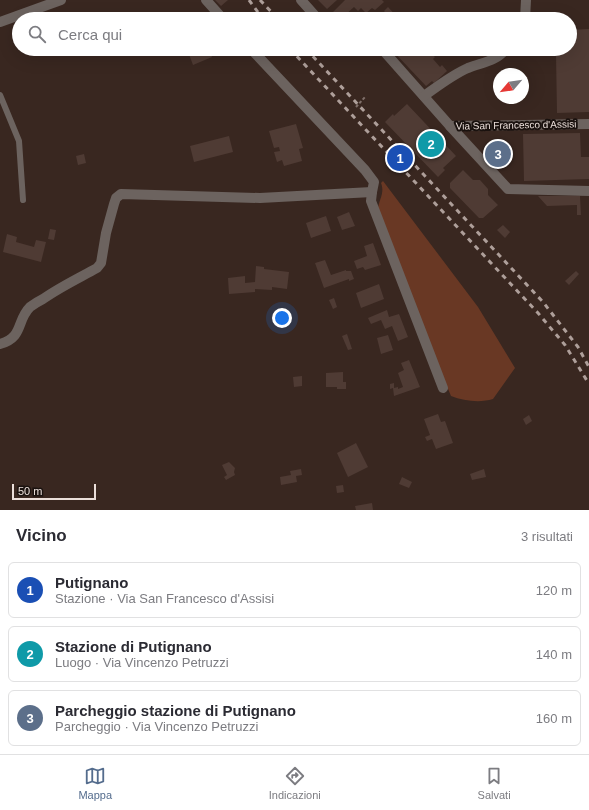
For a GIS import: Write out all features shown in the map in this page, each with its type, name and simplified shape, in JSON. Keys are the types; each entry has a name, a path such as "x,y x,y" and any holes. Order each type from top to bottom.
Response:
{"street":[{"path":"28,12 61,0"},
{"path":"206,0 217,12"},
{"path":"301,0 312,12"},
{"path":"525,12 526,0"},
{"path":"0,22 12,18"},
{"path":"259,56 365,170 374,182 371,201 443,388"},
{"name":"Via San Francesco d'Assisi","path":"388,56 450,126 589,124"},
{"path":"424,96 446,79 468,68 490,62 497,56"},
{"path":"450,126 508,189 589,191"},
{"path":"0,344 11,339 16,334 23,317 30,308 59,288 97,268 101,263 106,233 114,204 116,198 121,194 260,198 372,192"}],"lane":[{"path":"0,95 19,141 23,200"}],"path":[{"path":"356,107 365,97"}],"shaded area":[{"path":"383,181 478,307 515,368 493,399 472,401 451,396 424,331 378,209 382,193 381,183"}],"building":[{"path":"215,0 228,0 221,6"},
{"path":"318,0 337,0 327,9"},
{"path":"345,0 382,0 384,2 375,10 372,8 367,12 361,8 358,11 354,7 348,12 333,12"},
{"path":"388,7 393,12 385,12 384,11"},
{"path":"589,29 589,112 557,113 556,56 577,56 577,30"},
{"path":"190,56 212,56 212,57 193,65"},
{"path":"398,56 435,57 433,59 440,67 442,65 447,71 434,83 432,81 426,86"},
{"path":"407,104 456,156 443,168 445,170 438,177 385,122"},
{"path":"296,124 303,148 299,149 302,161 284,166 282,160 277,162 274,152 280,151 279,147 274,148 269,131"},
{"path":"580,133 581,157 589,157 589,179 524,181 523,134"},
{"path":"229,136 233,152 194,162 190,146"},
{"path":"84,154 86,163 78,165 76,156"},
{"path":"463,170 473,180 480,180 488,189 488,195 498,205 483,218 479,218 450,188 450,183"},
{"path":"538,196 580,196 581,215 577,215 577,205 547,206"},
{"path":"349,212 355,226 342,230 337,217"},
{"path":"326,216 331,231 311,238 306,223"},
{"path":"503,225 510,232 505,238 497,230"},
{"path":"50,229 56,230 54,240 48,239"},
{"path":"7,234 17,237 16,242 34,247 36,240 46,242 41,262 3,252"},
{"path":"373,243 381,265 365,270 363,267 357,269 354,261 367,256 364,246"},
{"path":"325,260 331,275 346,270 351,271 354,279 349,281 349,279 324,288 315,263"},
{"path":"256,266 264,267 264,269 289,272 287,289 272,287 272,290 255,289 255,292 229,294 228,278 245,276 245,283 255,282"},
{"path":"576,271 579,274 569,285 565,281"},
{"path":"379,284 384,299 361,308 356,293"},
{"path":"334,298 337,307 333,309 329,300"},
{"path":"387,310 389,317 399,314 408,337 398,341 392,326 385,329 381,320 371,324 368,318"},
{"path":"347,334 352,349 348,350 342,336"},
{"path":"388,335 393,350 381,354 377,338"},
{"path":"409,360 420,387 394,396 393,388 390,389 390,384 394,383 394,388 398,387 398,389 403,387 398,373 404,370 401,363"},
{"path":"343,372 343,382 346,382 346,389 326,387 326,373"},
{"path":"302,376 302,386 294,387 293,377"},
{"path":"438,414 441,422 445,421 453,443 436,449 432,439 427,441 425,437 430,435 424,419"},
{"path":"529,415 532,421 526,425 523,419"},
{"path":"356,443 368,467 348,477 337,453"},
{"path":"229,462 235,468 235,475 226,480 224,477 227,475 222,465"},
{"path":"301,469 302,475 296,476 297,482 281,485 280,477 291,475 290,471"},
{"path":"484,469 486,477 472,480 470,474"},
{"path":"402,477 412,482 409,488 399,484"},
{"path":"343,485 344,492 337,493 336,486"},
{"path":"372,503 373,510 356,510 355,506"}],"railway":[{"path":"249,0 258,12"},
{"path":"260,0 271,12"},
{"path":"297,56 538,313 565,345 589,384"},
{"path":"313,56 543,302 578,347 589,367"}],"place":[{"name":"Stazione di Putignano","path":"431,144"},
{"name":"Parcheggio stazione di Putignano","path":"498,154"},
{"name":"Putignano","path":"400,158"}]}
